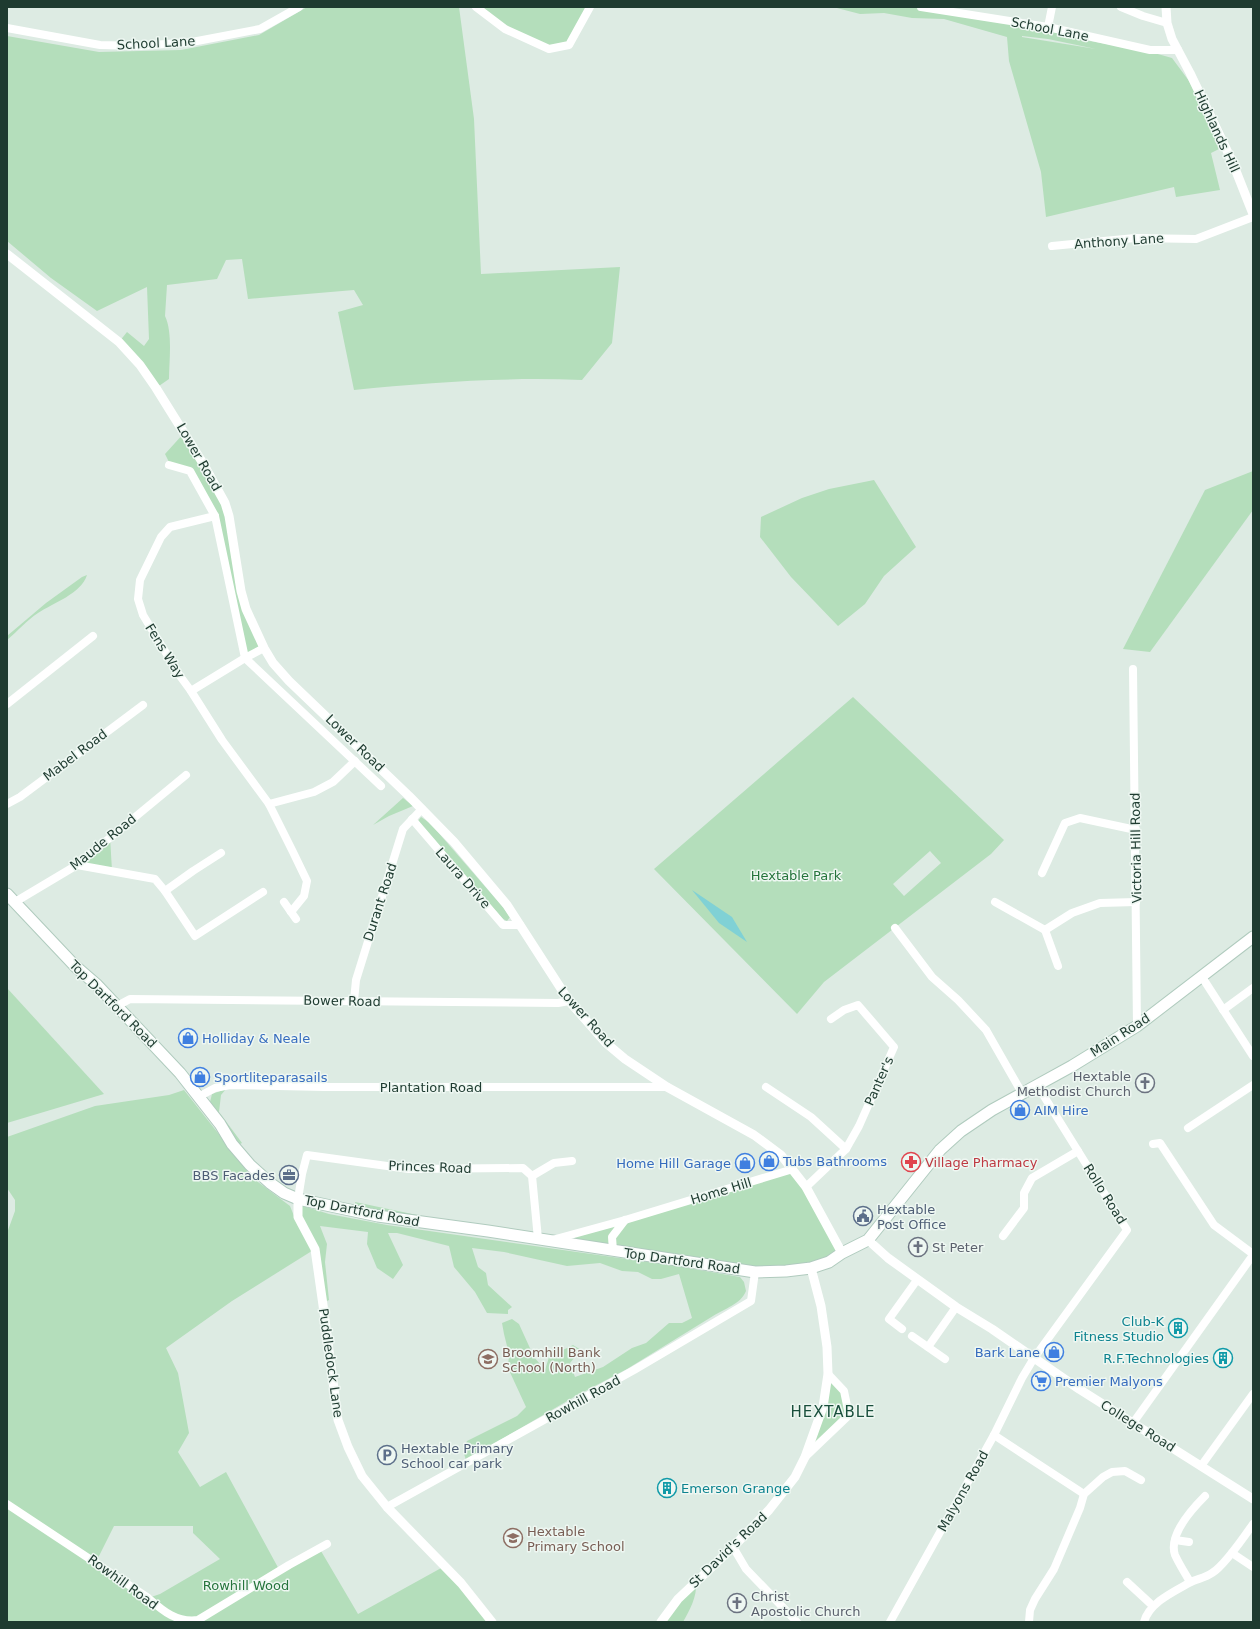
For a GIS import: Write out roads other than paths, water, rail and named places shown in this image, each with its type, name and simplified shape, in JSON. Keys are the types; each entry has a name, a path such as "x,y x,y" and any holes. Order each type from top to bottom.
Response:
{"main road":[{"name":"Top Dartford Road","path":"7,894 75,966 97,985 176,1068 220,1124 232,1144 250,1165 284,1193 298,1199 384,1217 755,1272 786,1271 811,1268 829,1262 842,1253"},
{"name":"Main Road","path":"842,1253 868,1240 940,1150 961,1131 976,1120 1072,1066 1137,1026 1253,937"}],"street":[{"name":"School Lane","path":"7,28 100,45 140,46 192,42 260,28 299,7"},
{"path":"476,7 505,29 549,49 569,45 590,7"},
{"name":"School Lane","path":"921,7 944,9 1048,26 1150,50 1178,50"},
{"path":"1048,26 1052,7"},
{"path":"1121,7 1143,16 1167,23"},
{"name":"Highlands Hill","path":"1166,7 1167,23 1172,39 1232,161 1253,214"},
{"name":"Anthony Lane","path":"1052,246 1135,238 1196,239 1253,217"},
{"name":"Lower Road","path":"7,254 119,342 140,365 160,393 204,464 225,503 229,516 241,591 246,609 264,648 289,681 349,737 422,809 458,848 507,905 569,1002 606,1043 667,1087 754,1135 780,1155 793,1169"},
{"name":"Lower Road","path":"169,465 190,471 215,516 245,658 381,786"},
{"name":"Fens Way","path":"215,516 170,527 161,537 140,580 138,599 141,610 180,676 192,691 222,740 269,804 307,881 304,896 291,912"},
{"path":"7,704 93,636"},
{"path":"192,691 264,648"},
{"name":"Victoria Hill Road","path":"1134,669 1137,1026"},
{"name":"Mabel Road","path":"7,804 20,797 143,705"},
{"path":"269,804 314,792 333,782 355,761"},
{"name":"Maude Road","path":"15,902 77,865 186,774"},
{"name":"Durant Road","path":"354,1001 356,980 404,829 422,809"},
{"path":"1042,873 1065,823 1080,818 1136,830"},
{"name":"Laura Drive","path":"412,819 503,925 520,925"},
{"path":"166,891 193,870 221,853"},
{"path":"77,865 155,879 166,891 195,936 263,892"},
{"path":"284,902 296,919"},
{"path":"995,902 1044,930 1058,966"},
{"path":"1044,930 1072,913 1100,903 1136,902"},
{"path":"895,928 932,977 958,1000 986,1030 1022,1093"},
{"path":"1202,977 1253,1056"},
{"path":"1223,1010 1253,988"},
{"name":"Bower Road","path":"117,1006 130,999 569,1002"},
{"name":"Panter's","path":"806,1187 846,1149 859,1126 894,1047 858,1005 844,1010 831,1019"},
{"name":"Plantation Road","path":"198,1097 215,1088 230,1085 324,1087 667,1087"},
{"name":"Rollo Road","path":"1034,1358 1127,1230 1037,1085"},
{"path":"1188,1128 1253,1085"},
{"path":"766,1088 811,1117 846,1149"},
{"path":"1133,1422 1253,1255 1214,1224 1160,1143 1153,1144"},
{"path":"1003,1236 1011,1219 1024,1208 1024,1193 1032,1178 1078,1150"},
{"name":"Princes Road","path":"298,1199 307,1155 409,1169 523,1168 532,1176"},
{"path":"543,1240 532,1176 554,1163 572,1162"},
{"path":"793,1169 806,1187 842,1253"},
{"name":"Home Hill","path":"543,1240 625,1220 793,1169"},
{"name":"Puddledock Lane","path":"298,1199 298,1217 315,1249 338,1420 348,1447 362,1476 387,1507 461,1583 492,1622"},
{"path":"613,1251 612,1237 625,1220"},
{"name":"College Road","path":"868,1240 888,1258 956,1307 1253,1499"},
{"name":"St David's Road","path":"661,1622 678,1599 733,1547 774,1505 795,1477 805,1457 823,1407 828,1374 827,1348 821,1306 811,1268"},
{"name":"Rowhill Road","path":"387,1507 634,1370 751,1301 755,1272"},
{"path":"902,1329 889,1319 917,1280"},
{"path":"928,1347 956,1307"},
{"path":"912,1336 945,1359"},
{"name":"Malyons Road","path":"890,1622 994,1435 1022,1378 1034,1358"},
{"name":"St David's Road","path":"805,1457 849,1415 844,1391 828,1374"},
{"path":"1201,1466 1253,1394"},
{"path":"994,1435 1084,1494"},
{"path":"1029,1622 1030,1610 1035,1599 1054,1569 1080,1508 1084,1494 1103,1477 1112,1472 1125,1471 1141,1480"},
{"path":"1190,1582 1174,1554 1175,1540 1180,1525 1205,1496"},
{"name":"Rowhill Road","path":"7,1504 147,1596 165,1612 178,1619 189,1621 198,1620 327,1544"},
{"path":"1144,1622 1153,1606 1190,1582 1213,1573 1232,1553 1253,1524"},
{"path":"1175,1540 1189,1542"},
{"path":"733,1547 746,1569 797,1622"},
{"path":"1232,1553 1253,1567"},
{"path":"1127,1582 1153,1606"}],"water":[{"path":"692,890 732,917 747,942 719,923"}],"place":[{"name":"Holliday & Neale","path":"188,1038"},
{"name":"Sportliteparasails","path":"200,1077"},
{"name":"Hextable Methodist Church","path":"1145,1083"},
{"name":"AIM Hire","path":"1020,1110"},
{"name":"Tubs Bathrooms","path":"769,1161"},
{"name":"Village Pharmacy","path":"911,1162"},
{"name":"Home Hill Garage","path":"745,1163"},
{"name":"BBS Facades","path":"289,1175"},
{"name":"Hextable Post Office","path":"863,1216"},
{"name":"St Peter","path":"918,1247"},
{"name":"Club-K Fitness Studio","path":"1178,1328"},
{"name":"Bark Lane","path":"1054,1352"},
{"name":"R.F.Technologies","path":"1223,1358"},
{"name":"Broomhill Bank School (North)","path":"488,1359"},
{"name":"Premier Malyons","path":"1041,1381"},
{"name":"Hextable Primary School car park","path":"387,1455"},
{"name":"Emerson Grange","path":"667,1488"},
{"name":"Hextable Primary School","path":"513,1538"},
{"name":"Christ Apostolic Church","path":"737,1603"}],"district":[{"name":"HEXTABLE","path":"833,1412"}],"park label":[{"name":"Hextable Park","path":"796,875"},
{"name":"Rowhill Wood","path":"246,1585"}]}
